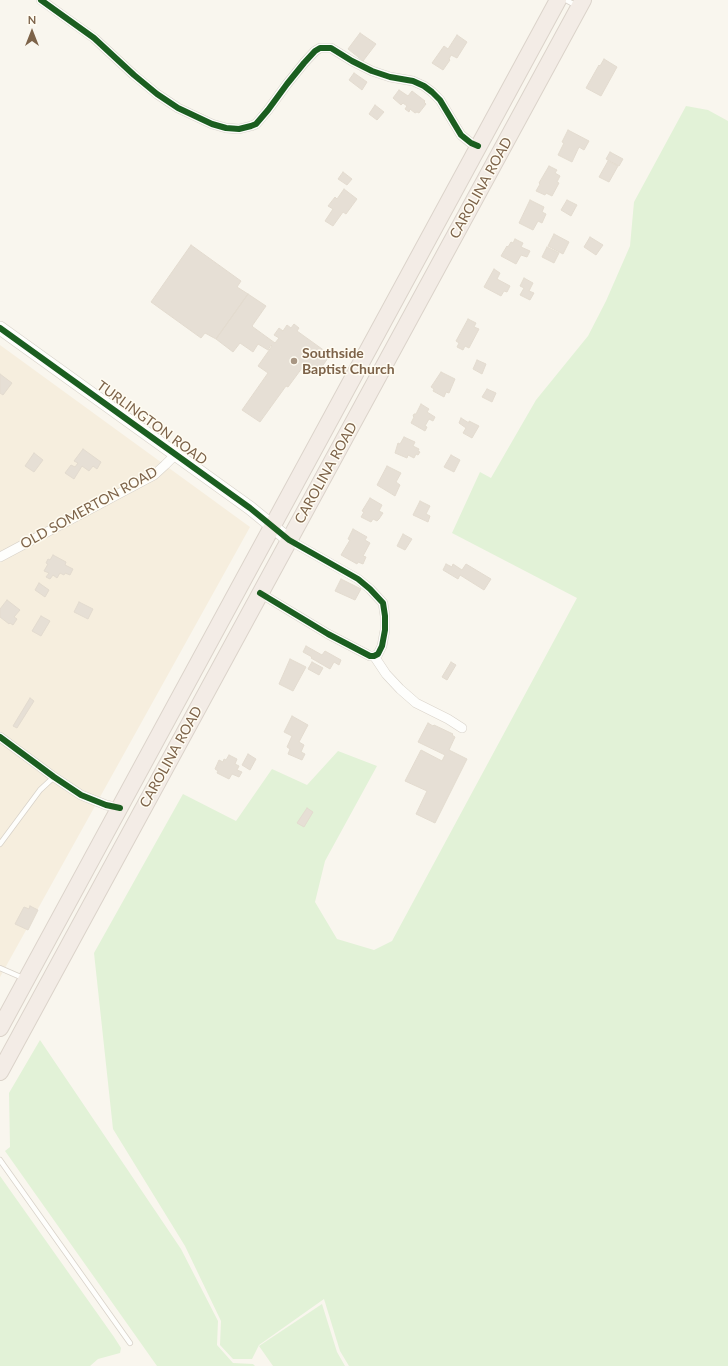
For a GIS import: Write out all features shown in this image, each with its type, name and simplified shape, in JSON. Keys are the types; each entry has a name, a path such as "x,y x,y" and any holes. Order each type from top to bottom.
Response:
{"highway":[{"name":"CAROLINA ROAD","path":"0,1028 558,0"},
{"name":"CAROLINA ROAD","path":"0,1072 289,540 576,2"}],"street":[{"path":"41,0 94,38 157,94 178,108 212,124 226,128 239,129 256,124 286,84 315,51 320,48 331,48 372,71 390,77 413,81 424,86 440,100 461,135 471,143 478,146"},
{"name":"TURLINGTON ROAD","path":"0,328 272,526 289,540"},
{"name":"OLD SOMERTON ROAD","path":"0,557 154,475 175,455"},
{"path":"289,540 358,579 383,603 385,616 382,646 378,654 374,656"},
{"path":"260,593 328,634 370,656 374,656 396,684 416,703 448,719 462,728"},
{"path":"0,737 81,795 90,800 120,808"}],"lane":[{"path":"0,844 40,790 54,777"},
{"path":"0,968 26,979"},
{"path":"0,1160 130,1343"}],"shaded area":[{"path":"0,345 250,527 0,977"}],"green space":[{"path":"686,106 708,110 728,121 728,1366 349,1366 340,1351 324,1299 259,1345 252,1359 233,1359 220,1345 221,1321 185,1246 113,1129 94,953 183,794 236,821 272,769 307,785 338,751 377,766 325,861 315,902 337,939 374,950 392,941 577,598 452,533 480,472 491,478 536,400 588,336 606,301 630,246 634,202"},
{"path":"40,1040 181,1249 218,1321 217,1345 233,1363 253,1364 255,1366 157,1366 5,1151 10,1147 9,1093"},
{"path":"0,1176 114,1337 121,1348 120,1353 98,1359 90,1366 0,1366"},
{"path":"322,1304 337,1352 345,1366 273,1366 259,1346"}],"building":[{"path":"360,33 376,44 363,61 348,49"},
{"path":"457,35 467,42 457,58 451,55 450,60 443,70 432,63 444,46 448,49"},
{"path":"604,59 617,67 601,96 586,88"},
{"path":"354,73 367,82 362,90 349,80"},
{"path":"399,90 408,96 412,91 425,101 424,102 426,104 419,113 415,113 410,109 409,112 405,109 407,106 403,103 401,105 393,98"},
{"path":"375,105 384,112 377,120 369,114"},
{"path":"568,130 589,141 584,150 579,147 572,162 558,155"},
{"path":"610,152 623,159 619,166 606,159"},
{"path":"608,161 618,166 609,182 599,177"},
{"path":"549,166 557,170 555,173 560,176 557,182 559,183 552,196 536,191"},
{"path":"343,172 352,179 347,185 338,179"},
{"path":"344,189 357,199 346,214 343,212 333,226 325,221 333,209 328,206 335,197 337,199"},
{"path":"530,200 544,207 542,212 546,214 542,223 538,221 533,230 519,223"},
{"path":"567,200 577,205 571,216 561,210"},
{"path":"554,234 569,242 563,254 548,246"},
{"path":"590,237 603,245 596,255 584,247"},
{"path":"515,239 523,243 521,247 530,251 527,257 521,255 516,264 501,256 507,246 508,247 511,242 513,243"},
{"path":"191,245 241,281 237,287 248,294 216,339 205,333 201,338 151,302"},
{"path":"547,247 559,253 554,263 542,257"},
{"path":"494,269 500,273 497,279 510,286 507,292 504,291 501,296 484,287"},
{"path":"524,278 533,283 529,291 534,293 530,300 520,295 524,288 520,286"},
{"name":"Southside Baptist Church","path":"248,294 266,306 252,326 253,327 275,343 279,338 274,335 279,328 283,331 287,325 291,328 294,324 299,328 297,331 329,354 319,371 316,372 305,364 288,387 286,386 260,422 242,410 268,373 258,366 272,346 271,345 268,350 258,344 253,352 240,343 233,352 216,339"},
{"path":"468,319 476,323 474,327 479,329 469,348 465,346 463,350 457,347 459,343 456,341"},
{"path":"477,360 486,364 482,374 473,369"},
{"path":"441,372 455,379 449,393 446,392 444,397 433,391 434,389 431,387"},
{"path":"0,374 12,383 3,395 0,393"},
{"path":"487,389 496,393 492,402 482,397"},
{"path":"421,404 429,409 427,412 435,417 433,421 429,419 425,426 427,427 425,431 411,423 414,414 416,414"},
{"path":"461,418 469,423 469,421 479,426 472,438 463,433 466,428 459,423"},
{"path":"404,437 415,442 413,446 419,449 418,451 420,452 418,455 416,454 414,458 408,455 407,458 395,453 398,443 400,444"},
{"path":"83,449 101,462 97,469 93,466 89,471 82,466 74,479 65,473 71,465 75,467 78,463 74,461"},
{"path":"34,453 43,460 34,472 25,466"},
{"path":"451,455 460,460 454,472 444,467"},
{"path":"387,466 401,473 396,482 400,485 395,496 377,485"},
{"path":"370,498 382,505 379,511 383,513 377,521 373,519 371,522 361,517 364,512 362,511"},
{"path":"420,501 430,506 426,514 430,516 428,522 413,515"},
{"path":"353,529 367,537 365,540 370,543 363,556 366,557 363,564 358,562 357,564 341,555 350,540 348,539"},
{"path":"403,534 412,539 405,550 397,546"},
{"path":"53,555 66,562 65,565 73,569 70,575 60,573 57,578 53,575 50,579 46,577 49,573 44,571 48,564 46,563"},
{"path":"446,564 452,567 453,564 462,570 466,564 491,579 484,590 460,575 458,579 443,570"},
{"path":"341,579 361,589 355,600 335,591"},
{"path":"39,583 49,590 45,597 35,590"},
{"path":"7,600 20,610 14,617 17,619 13,625 10,623 9,624 0,617 0,609"},
{"path":"79,602 93,609 88,619 74,612"},
{"path":"41,616 50,621 41,636 32,631"},
{"path":"306,646 322,655 325,651 341,660 339,665 334,662 330,669 303,652"},
{"path":"290,659 306,667 293,691 279,684"},
{"path":"312,662 323,668 319,675 308,669"},
{"path":"451,662 456,665 447,680 442,677"},
{"path":"30,698 34,701 17,728 13,726"},
{"path":"292,716 308,725 299,742 304,745 301,752 305,754 302,760 288,754 290,749 287,747 292,736 284,732"},
{"path":"428,723 453,734 452,735 455,737 449,750 467,759 435,823 416,814 427,791 405,781 421,750 442,761 445,755 418,742"},
{"path":"248,754 256,759 250,770 242,765"},
{"path":"229,755 237,759 235,764 239,766 237,770 242,772 239,777 232,774 229,779 217,773 218,771 215,769 219,760 223,762"},
{"path":"307,808 313,812 304,827 297,823"},
{"path":"30,906 38,910 28,930 15,924 24,907 29,909"}],"cycle path":[{"path":"41,0 94,38 157,94 178,108 212,124 226,128 239,129 256,124 315,51 320,48 331,48 372,71 390,77 413,81 424,86 440,100 461,135 471,143 478,146"},
{"path":"0,328 250,508 289,540 358,579 383,603 385,630 382,646 378,654 370,656 328,634 260,593"},
{"path":"0,737 81,795 106,805 120,808"}],"place":[{"name":"Southside Baptist Church","path":"294,361"}]}
